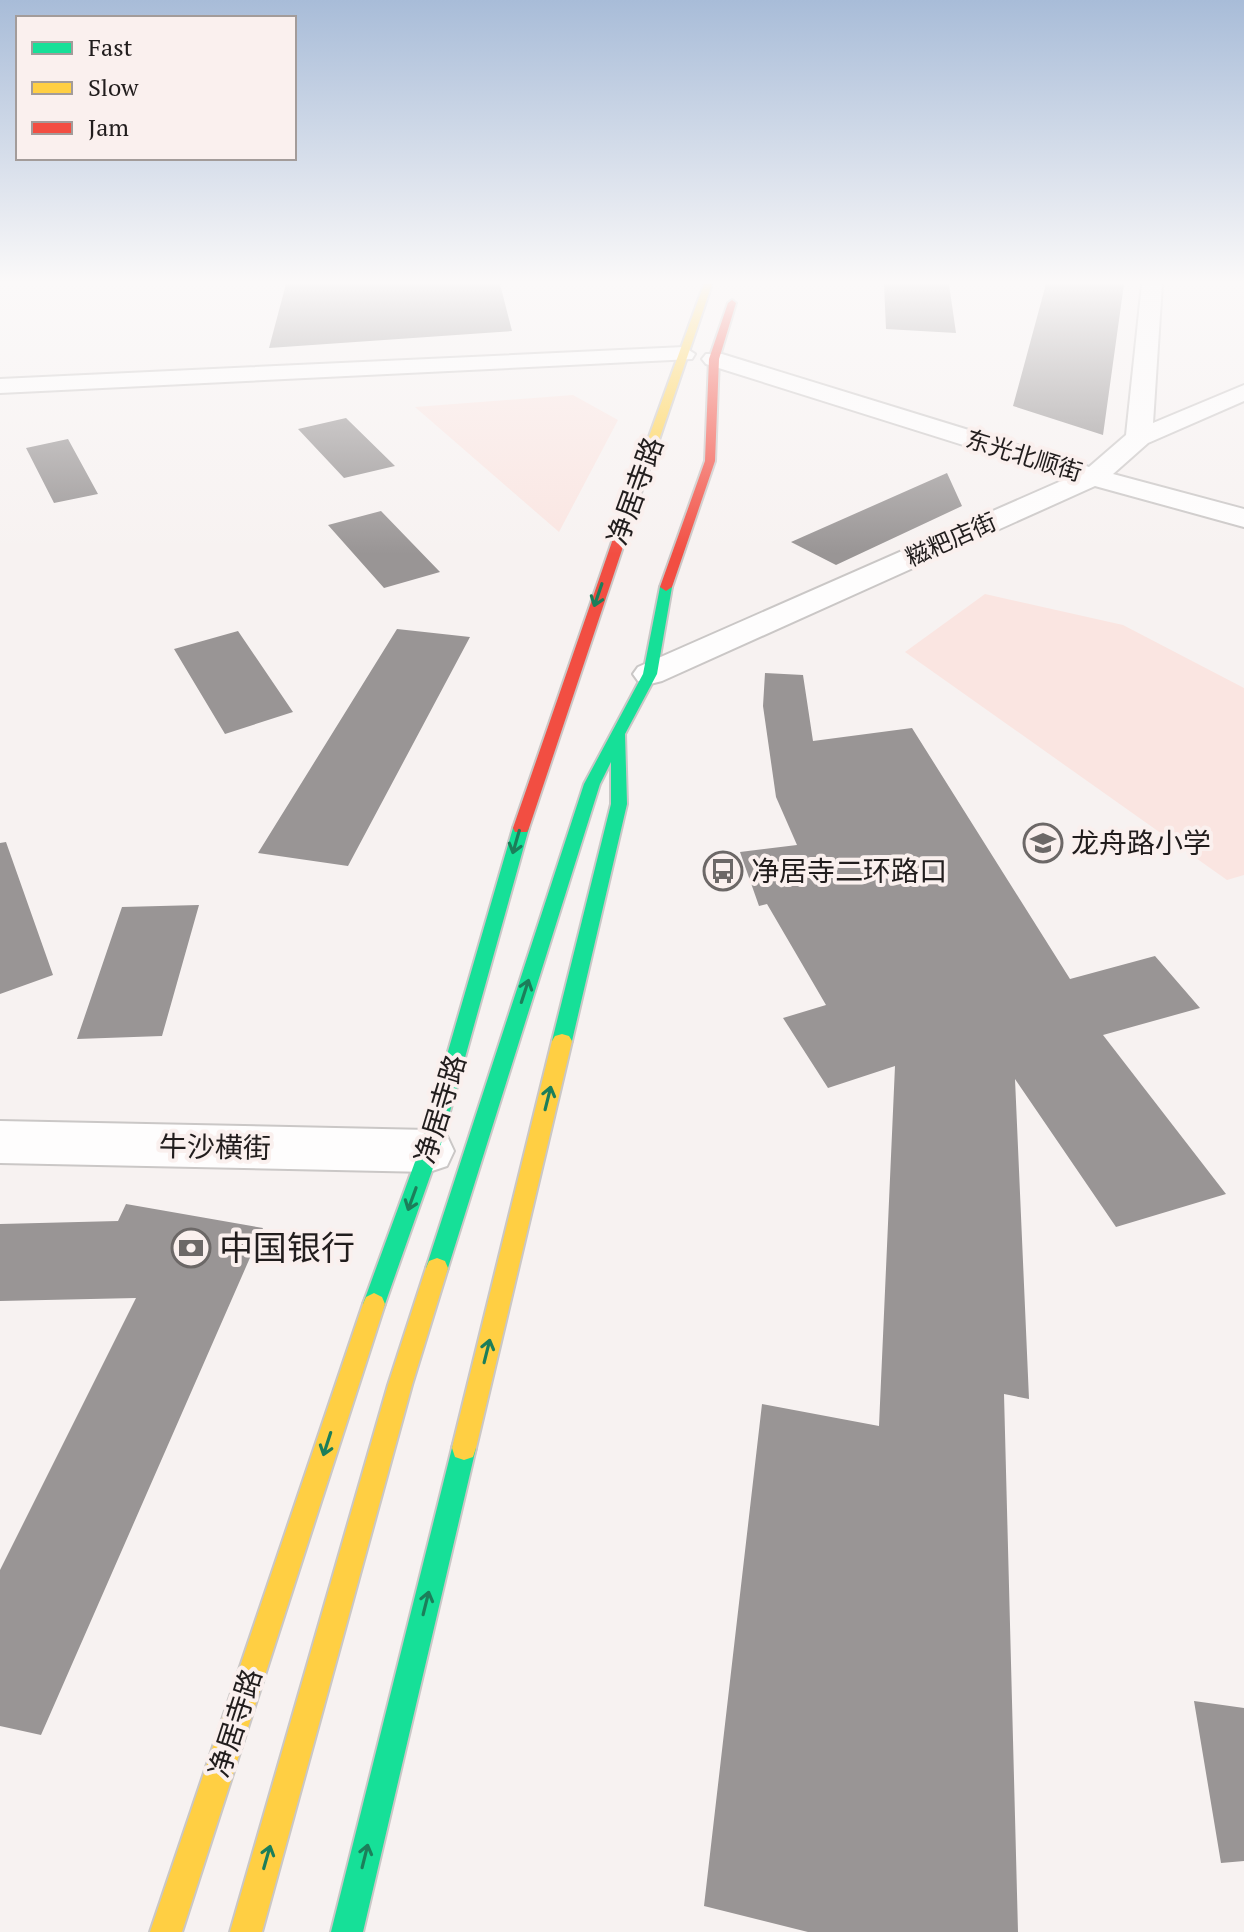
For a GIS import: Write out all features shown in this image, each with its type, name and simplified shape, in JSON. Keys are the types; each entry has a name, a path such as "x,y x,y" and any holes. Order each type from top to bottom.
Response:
{"main road":[{"name":"净居寺路","path":"166,1932 366,1325 429,1151 530,794 677,374"},
{"name":"净居寺路","path":"347,1932 619,804 618,734 650,674 660,604 710,461 713,374"},
{"path":"246,1932 400,1385 592,784 618,734"}],"street":[{"path":"0,386 253,374"},
{"name":"东光北顺街","path":"763,374 1093,477 1244,518"},
{"path":"1139,438 1144,374"},
{"name":"糍粑店街","path":"650,674 1093,477 1139,438 1244,392"},
{"name":"牛沙横街","path":"0,1142 429,1151"}],"shaded area":[{"path":"573,395 618,420 559,532 415,407"},
{"path":"985,594 1123,625 1244,688 1244,875 1227,880 905,652"}],"building":[{"path":"1022,374 1111,374 1103,435 1013,406"},
{"path":"346,418 395,466 344,478 298,429"},
{"path":"68,439 98,494 54,503 26,448"},
{"path":"947,473 962,506 836,565 791,542"},
{"path":"381,511 440,572 384,588 328,525"},
{"path":"397,629 470,637 348,866 258,853"},
{"path":"238,631 293,712 225,734 174,649"},
{"path":"765,673 803,675 813,741 912,728 1070,979 1155,956 1200,1008 1103,1035 1226,1194 1116,1227 1015,1079 1029,1399 1004,1394 1018,1932 808,1932 704,1906 762,1404 879,1426 895,1066 828,1088 783,1018 826,1005 767,904 759,906 740,852 797,845 776,797 763,706"},
{"path":"6,842 53,975 0,994 0,843"},
{"path":"199,905 162,1036 77,1039 122,907"},
{"path":"126,1204 263,1228 41,1735 0,1726 0,1570 136,1298 0,1301 0,1224 118,1221"},
{"path":"1194,1701 1244,1708 1244,1861 1221,1863"}],"traffic: fast":[{"path":"562,1041 619,804 618,734 650,674 666,587"},
{"path":"437,1268 592,784 618,734"},
{"path":"374,1304 429,1151 521,828"},
{"path":"347,1932 464,1448"}],"traffic: slow":[{"path":"639,481 676,374"},
{"path":"464,1448 562,1041"},
{"path":"246,1932 400,1385 437,1268"},
{"path":"166,1932 374,1304"}],"traffic: jam":[{"path":"666,587 710,461 713,374"},
{"path":"521,828 639,481"}],"place":[{"name":"龙舟路小学","path":"1043,843"},
{"name":"净居寺二环路口","path":"723,871"},
{"name":"中国银行","path":"191,1248"}]}
